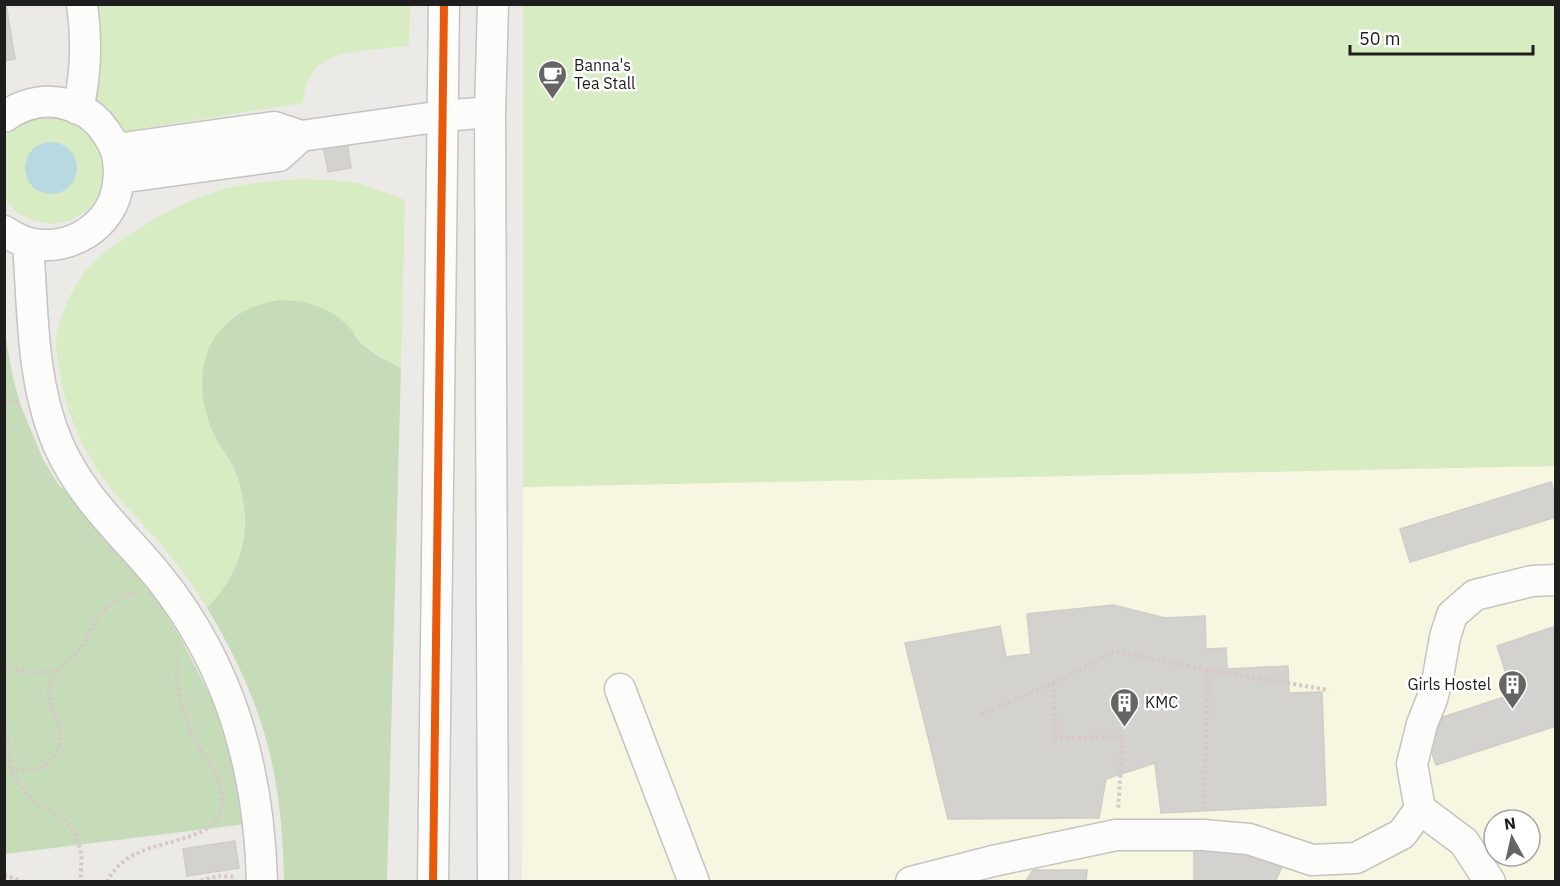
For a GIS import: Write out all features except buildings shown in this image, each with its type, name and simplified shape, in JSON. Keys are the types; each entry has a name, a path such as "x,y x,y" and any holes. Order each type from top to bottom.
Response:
{"street":[{"path":"78,109 83,89 85,52 82,4"},
{"path":"433,882 444,4"},
{"path":"493,4 490,112 493,882"},
{"path":"4,117 16,108 41,102 65,103 87,113 105,129 116,149 120,171 117,193 108,214 92,230 73,241 50,246 16,237 41,395 59,445 85,492 101,513 142,557 176,601 203,643 219,676 245,745 258,813 261,848 252,879"},
{"path":"116,149 274,127 301,136 443,116 490,112"},
{"path":"119,178 279,156 301,136"},
{"path":"911,882 993,861 1116,835 1203,835 1249,839 1312,860 1356,858 1402,834 1419,809 1412,764 1422,724 1432,699 1452,615 1475,595 1532,581 1556,580"},
{"path":"620,689 694,882"},
{"path":"1419,809 1464,842 1490,882"}],"path":[{"path":"4,767 30,771 46,764 56,752 61,734 51,704 50,686 57,670 78,653 103,611 126,595 139,590 154,589 176,601 178,688 190,732 218,779 222,799 219,817 215,825 199,833 129,856 117,866 107,882"},
{"path":"981,715 1053,683 1114,651 1208,670 1329,690"},
{"path":"4,666 24,672 41,673 57,670"},
{"path":"1203,835 1208,670"},
{"path":"1053,683 1056,739 1123,736 1116,835"},
{"path":"4,724 11,767 17,781 40,806 66,821 78,839 81,851 81,882"},
{"path":"4,875 24,882"},
{"path":"195,882 218,876 252,879"}],"shaded area":[{"path":"1555,466 1555,881 522,882 523,487"}],"green space":[{"path":"97,5 410,5 409,46 354,52 332,58 315,69 309,78 303,103 122,132 91,107"},
{"path":"523,5 1555,5 1555,466 523,487"},
{"path":"41,113 77,119 102,145 105,181 99,198 86,211 70,221 52,224 34,221 17,213 5,199 5,138 21,122"},
{"path":"302,179 359,183 405,200 401,369 361,343 340,319 312,304 249,308 234,316 222,327 219,441 239,482 245,517 241,550 236,565 207,608 172,558 113,492 90,458 73,423 65,398 56,348 57,331 70,295 89,267 106,251 146,224 180,205 217,191 259,182"},
{"path":"280,300 310,304 328,311 344,322 366,347 401,369 387,881 284,881 280,810 266,739 241,672 207,608 226,585 233,572 243,545 245,515 237,475 216,439 204,402 202,381 205,361 212,343 223,327 238,315 257,305"},
{"path":"4,328 13,378 21,406 43,459 58,484 86,511 137,570 181,639 215,705 229,736 246,824 5,854"}],"water":[{"path":"46,142 56,142 65,146 73,154 77,168 73,182 65,190 56,194 46,194 37,190 29,182 25,173 25,163 29,154 37,146"}],"cycle path":[{"path":"433,882 444,4"}],"place":[{"name":"Banna's Tea Stall","path":"553,100"},
{"name":"Girls Hostel","path":"1512,710"},
{"name":"KMC","path":"1124,728"}]}
